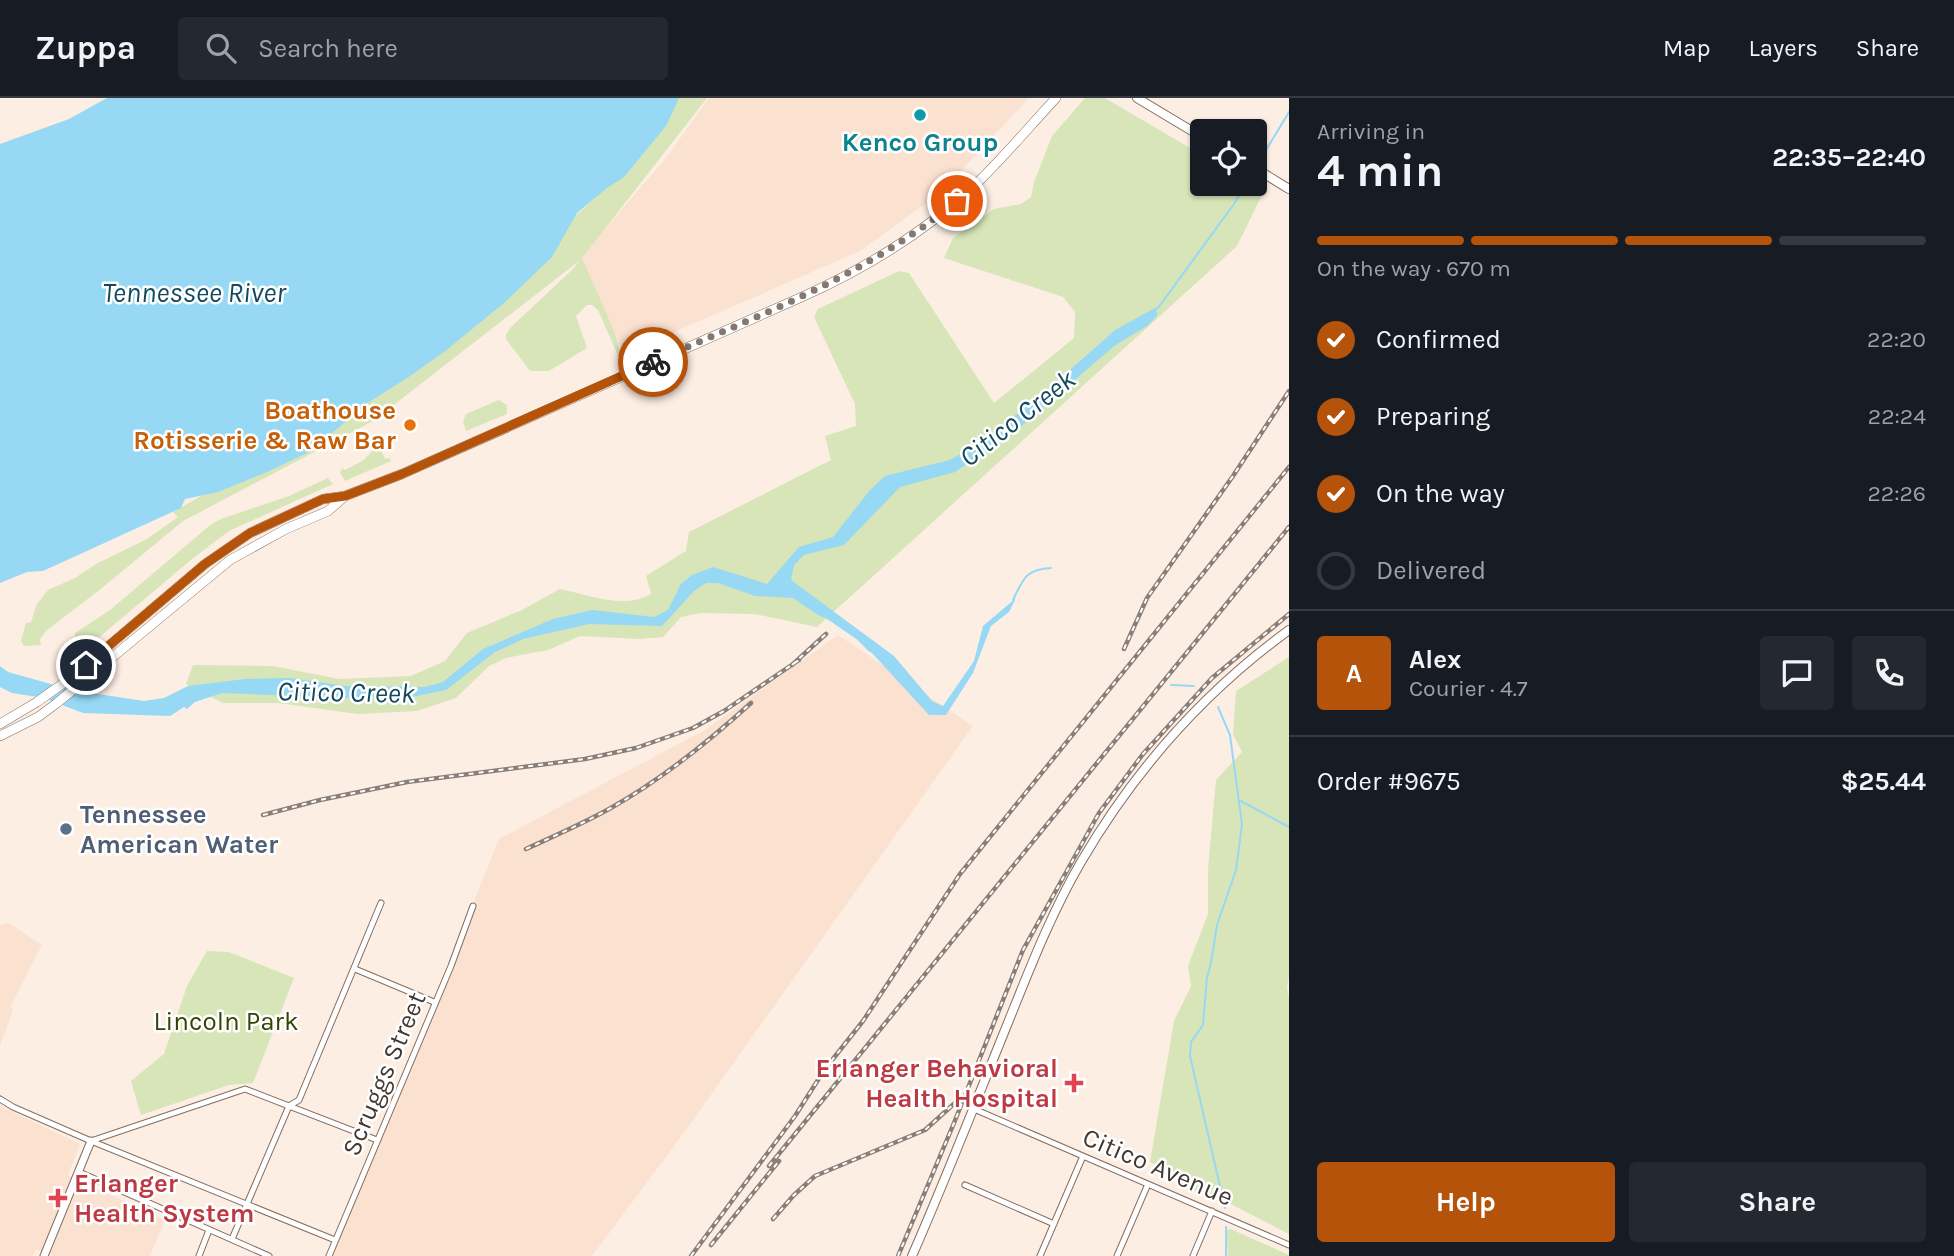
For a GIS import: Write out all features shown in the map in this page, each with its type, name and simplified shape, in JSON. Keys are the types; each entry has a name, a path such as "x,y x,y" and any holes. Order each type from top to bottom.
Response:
{"main road":[{"path":"0,724 37,702 226,549 250,533 323,499 345,496 402,474 804,296 866,265 922,229 957,201 1056,98"},
{"path":"1136,98 1190,130"},
{"path":"1267,176 1287,188"},
{"path":"0,736 38,716 103,666 230,560 275,534 328,511 345,496"},
{"path":"912,1256 1046,929 1081,863 1111,815 1150,762 1240,668 1289,631"}],"street":[{"path":"232,1240 289,1105 299,1100 381,903"},
{"name":"Scruggs Street","path":"328,1256 473,906"},
{"path":"355,969 434,1002"},
{"path":"91,1141 245,1089 377,1140"},
{"path":"0,1099 91,1141 335,1240"},
{"name":"Citico Avenue","path":"974,1109 1289,1245"},
{"path":"44,1256 91,1141"},
{"path":"1040,1256 1083,1156"},
{"path":"79,1172 269,1256"},
{"path":"1117,1256 1148,1184"},
{"path":"965,1185 1054,1224"},
{"path":"1193,1256 1212,1211"},
{"path":"199,1256 209,1230"}],"shaded area":[{"path":"709,98 1029,98 940,193 860,251 624,354 581,257 666,158"},
{"path":"838,635 973,726 686,1130 592,1256 331,1256 499,839 705,730"},
{"path":"9,923 42,945 10,1007 13,1010 0,1046 0,925"},
{"name":"Erlanger Health System","path":"0,1106 80,1144 68,1175 165,1220 150,1256 54,1256 36,1249 33,1256 0,1256"}],"green space":[{"path":"671,98 707,98 582,258 615,333 622,359 620,360 598,310 592,305 587,305 576,316 587,348 549,371 530,371 506,339 511,327 579,261 373,421 183,521 47,630 40,639 41,645 24,646 21,641 26,623 31,622 37,604 48,590 147,539 178,517 173,512 385,391 595,198"},
{"path":"1085,98 1105,98 1190,148 1190,196 1262,196 1237,246 817,627 755,614 700,613 681,617 663,637 639,639 580,636 548,650 506,658 489,666 456,698 417,711 358,714 278,703 223,703 186,684 193,665 273,666 339,679 411,676 445,661 467,633 522,610 560,589 618,601 641,599 651,594 646,576 686,551 689,532 831,460 825,436 856,426 855,404 814,317 818,309 899,271 909,273 994,403 1074,338 1075,312 1063,297 944,258 953,238 994,209 1021,204 1031,197 1052,136"},
{"path":"499,400 507,405 507,414 466,431 463,421 466,414"},
{"path":"379,436 382,438 378,443 385,459 390,458 391,461 345,481 340,473 342,468 345,470 364,460 377,446 375,441"},
{"path":"328,478 333,484 229,531 77,656 75,633 110,610 209,526 221,519 289,496"},
{"path":"1289,657 1289,1234 1211,1194 1180,1188 1172,1173 1150,1162 1174,1021 1191,986 1188,966 1208,914 1208,869 1216,780 1242,752 1233,734 1236,691"},
{"name":"Lincoln Park","path":"207,951 229,952 294,978 253,1083 229,1085 141,1115 131,1081 164,1054 187,986"},
{"path":"1231,1229 1289,1256 1228,1256 1226,1230"}],"water":[{"name":"Tennessee River","path":"107,98 679,98 666,126 624,177 577,213 552,257 504,303 444,352 366,404 311,451 218,492 185,499 181,508 43,571 27,572 0,583 0,144 69,119"},
{"path":"1157,307 1157,316 1147,326 1114,346 1018,429 955,472 900,487 844,545 804,555 794,565 791,580 894,656 932,701 943,706 974,661 983,626 1016,598 1009,612 991,626 973,673 946,715 929,715 859,639 793,598 755,596 718,583 706,583 694,591 662,626 589,624 523,639 495,652 446,690 396,700 222,693 195,702 187,709 184,707 170,716 83,713 44,698 12,693 0,687 0,666 8,672 72,690 144,701 164,698 188,686 245,679 290,678 346,686 425,687 443,682 483,649 553,619 592,610 654,617 668,610 681,584 692,575 713,567 767,584 799,547 833,537 870,490 885,476 950,460 968,450 1036,400 1115,330"}],"waterway":[{"name":"Citico Creek","path":"1267,148 1289,112"},
{"name":"Citico Creek","path":"1158,308 1239,196"},
{"path":"1013,600 1026,576 1036,570 1051,568"},
{"path":"800,602 822,616"},
{"path":"836,624 870,651"},
{"path":"1171,685 1194,686"},
{"path":"1218,707 1230,735 1242,824 1236,870 1217,925 1207,977 1203,1025 1191,1042 1190,1056 1225,1208"},
{"path":"1241,801 1289,827"},
{"path":"1226,1227 1226,1256"}],"railway":[{"path":"1124,649 1147,598 1289,391"},
{"path":"691,1256 795,1116 825,1069 863,1021 960,874 1289,467"},
{"path":"769,1166 1289,527"},
{"path":"898,1256 1023,950 1099,813 1143,754 1212,678 1289,614"},
{"path":"792,665 826,634"},
{"path":"263,815 407,782 585,759 636,748 693,728 724,711 799,660"},
{"path":"526,849 599,814 647,786 751,703"},
{"path":"773,1219 815,1176 925,1130 956,1102 958,1093"},
{"path":"711,1245 779,1161"}],"way so far":[{"path":"653,362 804,296 866,265 922,229 957,201"}],"place":[{"name":"Kenco Group","path":"920,115"},
{"name":"Boathouse Rotisserie & Raw Bar","path":"410,425"},
{"name":"Tennessee American Water","path":"66,829"},
{"name":"Erlanger Behavioral Health Hospital","path":"1074,1083"},
{"name":"Erlanger Health System","path":"58,1198"}],"route":[{"path":"86,665 205,564 250,533 323,499 345,496 402,474 653,362"}]}
